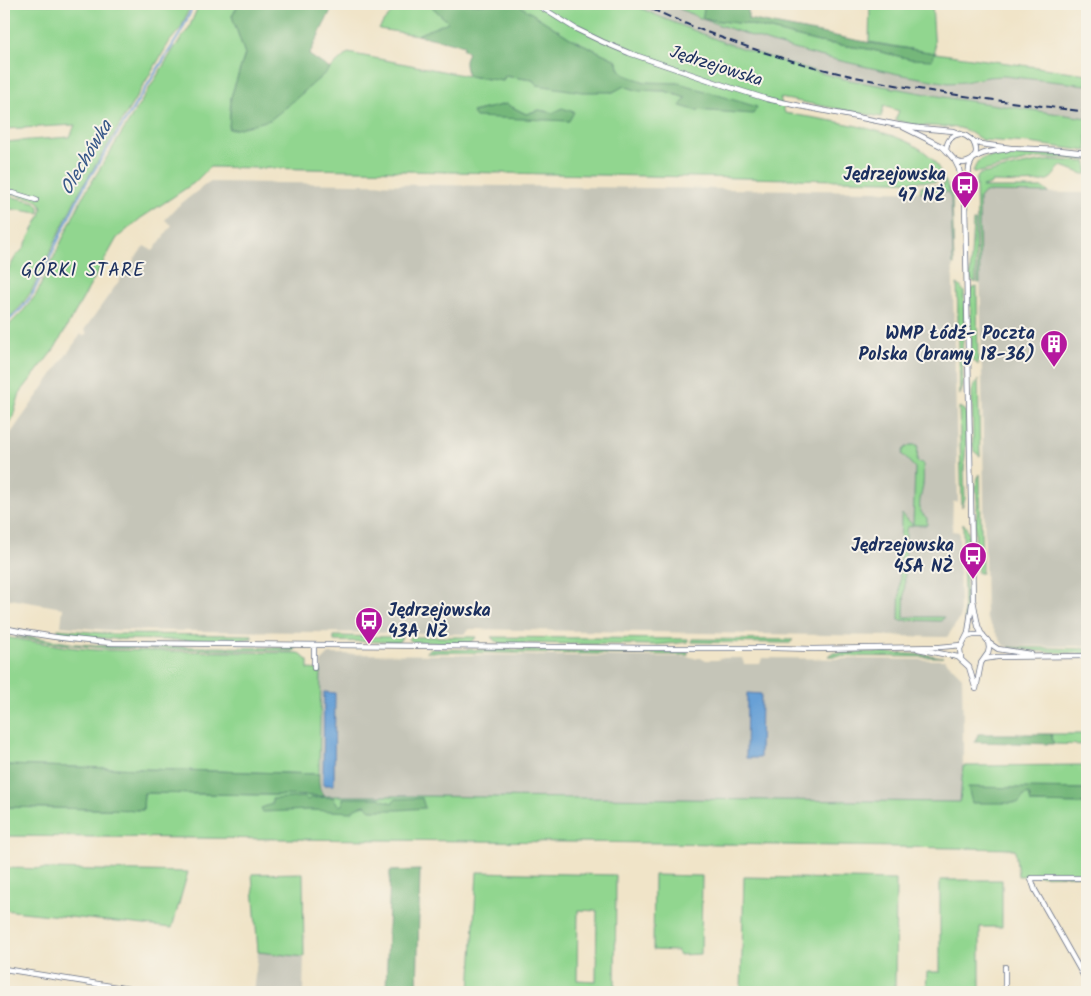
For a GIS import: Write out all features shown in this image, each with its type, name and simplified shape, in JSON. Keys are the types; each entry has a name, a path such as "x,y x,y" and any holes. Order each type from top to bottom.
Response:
{"street":[{"name":"Jędrzejowska","path":"536,4 576,29 602,42 638,56 768,99 898,125 953,131 980,144 1011,148 1087,152"},
{"name":"Jędrzejowska","path":"898,125 932,140 959,163 966,163 985,153 1011,148"},
{"path":"946,150 947,144 954,135 962,134"},
{"path":"964,202 970,166 975,158 976,149 973,141"},
{"path":"955,161 959,169 964,202 973,600 978,626 989,643 998,649 1044,656"},
{"path":"4,192 36,200"},
{"path":"961,659 961,645 967,637 973,600"},
{"path":"4,628 61,638 112,643 813,649 907,648 961,645"},
{"path":"967,637 983,635"},
{"path":"907,648 954,655 961,659 970,670 976,688 982,661 988,653 989,643"},
{"path":"314,645 314,668"},
{"path":"967,665 997,657 1087,656"},
{"path":"1087,878 1031,878 1035,890 1087,982"},
{"path":"1005,967 1005,992"},
{"path":"4,969 148,992"}],"shaded area":[{"path":"631,4 669,4 702,19 898,74 948,83 1003,76 1087,85 1087,118 955,99 844,79 799,67 723,42"},
{"path":"209,182 948,192 951,199 958,502 953,502 952,531 959,532 960,618 947,637 470,629 464,634 108,630 61,626 63,608 4,598 4,443 81,334 84,336 87,333 84,330 144,246 153,251 172,225 165,220 178,206"},
{"path":"984,192 1087,193 1087,646 1004,646 986,617 979,198"},
{"path":"329,654 691,657 704,660 742,658 744,664 760,664 762,658 945,660 962,677 963,766 960,802 325,796 321,794 320,786 321,662"},
{"path":"258,952 304,957 303,992 253,992"}],"green space":[{"path":"4,4 191,4 181,28 170,41 78,194 31,292 21,306 4,323 4,294 8,270 16,256 23,249 42,209 40,203 36,200 4,191 4,142 70,137 75,125 4,129"},
{"path":"199,4 239,4 232,16 245,54 231,97 229,129 236,129 284,109 348,53 503,81 505,76 533,80 537,85 613,92 624,86 636,90 665,91 686,98 694,110 679,83 635,80 621,71 616,60 570,38 519,5 510,4 631,4 723,42 799,67 844,79 955,99 1087,118 1087,151 1029,143 982,140 960,128 914,125 895,120 899,111 884,106 881,117 780,98 785,113 859,126 913,144 931,158 944,178 936,182 210,167 194,183 141,218 117,238 55,348 20,393 12,420 4,425 4,330 36,295 83,196 173,50 189,28","holes":["506,104 526,114 539,110 554,113 568,121 472,112"]},
{"path":"239,4 334,4 309,55 330,69 270,120 236,129 229,129 231,97 245,54 232,16"},
{"path":"400,4 429,4 449,22 417,35 379,29"},
{"path":"429,4 519,5 570,38 616,60 619,68 625,75 645,82 679,83 757,107 753,114 694,110 680,106 686,98 665,91 636,90 624,86 613,92 582,92 537,85 533,80 505,76 503,81 468,76 465,59 468,53 463,49 464,45 417,35 448,22"},
{"path":"669,4 705,4 703,19 747,24 819,42 868,49 911,59 934,53 869,42 870,4 932,4 935,53 1087,74 1087,85 1003,76 948,83 898,74 815,55 769,42 702,19"},
{"path":"705,4 748,4 748,19 871,43 935,53 932,60 911,59 868,49 819,42 747,24 702,19"},
{"path":"506,104 526,114 539,110 554,113 562,108 574,112 569,121 476,117 472,112"},
{"path":"1061,154 1087,156 1087,160 1038,158 973,172 977,162 984,158 1000,155"},
{"path":"1055,160 1087,162 1087,174 1062,166 1051,178 1040,182 992,182 990,185 982,187 1043,188 1049,193 984,192 979,198 980,283 978,283 976,179 981,174"},
{"path":"945,180 952,197 954,265 951,199 948,192 920,192 921,186 943,186"},
{"path":"4,195 35,202 39,207 39,213 4,208"},
{"path":"973,221 975,221 976,283 971,280 970,276"},
{"path":"957,284 964,292 963,386 960,395"},
{"path":"977,287 978,365 972,357 970,292 972,288"},
{"path":"978,380 980,456 975,452 973,446 972,392"},
{"path":"959,407 966,414 965,499 962,507"},
{"path":"910,445 918,445 917,462 923,463 920,507 927,518 927,525 913,525 915,468 902,454 904,449"},
{"path":"980,474 982,573 978,573 975,529 976,486"},
{"path":"902,514 912,524 906,530 904,617 944,617 941,621 899,620"},
{"path":"963,523 969,536 969,556 966,574 966,621 964,619"},
{"path":"58,629 113,634 252,635 252,638 232,641 116,639 59,635"},
{"path":"334,636 402,637 399,642 334,641"},
{"path":"4,637 95,650 299,653 308,661 308,669 321,670 319,774 4,765"},
{"path":"16,637 114,646 296,648 293,651 105,648"},
{"path":"409,637 476,637 469,643 413,642"},
{"path":"491,637 688,639 688,642 656,645 501,643"},
{"path":"692,639 793,640 790,643 692,642"},
{"path":"1008,647 1087,649 1087,654 1034,651"},
{"path":"430,649 688,652 688,655 426,652"},
{"path":"868,652 943,657 828,656 832,653"},
{"path":"978,734 1051,734 1054,744 975,742"},
{"path":"1051,734 1087,734 1087,745 1054,744"},
{"path":"4,765 319,774 320,789 325,796 144,793 143,810 4,807"},
{"path":"1087,765 1087,789 968,788 1024,796 1029,794 1031,803 1087,804 1087,875 1018,876 1015,849 4,836 4,807 143,810 144,793 960,802 963,766"},
{"path":"968,787 1087,789 1087,804 1031,803 1029,794 1024,796 1019,803 972,803"},
{"path":"304,797 308,800 310,798 333,797 339,806 343,804 343,798 380,798 392,803 395,799 422,798 425,808 371,810 365,805 355,808 352,812 309,810 263,812 261,808 272,804 272,799"},
{"path":"4,868 188,872 172,928 4,910"},
{"path":"420,870 417,992 386,992 390,871"},
{"path":"477,872 616,875 615,992 470,992","holes":["578,910 597,911 596,981 577,980"]},
{"path":"303,873 304,957 258,952 252,874"},
{"path":"654,875 702,876 701,954 678,955 678,951 653,950"},
{"path":"744,877 896,880 895,992 741,992"},
{"path":"940,880 1002,880 1002,927 980,927 980,992 926,992 927,972 940,972"}],"water":[{"path":"324,692 335,693 334,785 323,785"},
{"path":"747,693 761,694 760,758 746,758"}],"waterway":[{"name":"Olechówka","path":"4,325 22,308 32,295 80,194 181,32 194,4"}],"railway":[{"path":"641,4 696,28 753,49 840,74 924,90 1087,112"}],"place":[{"name":"Jędrzejowska 47 NŻ","path":"965,209"},
{"name":"WMP Łódź- Poczta Polska (bramy 18-36)","path":"1054,368"},
{"name":"Jędrzejowska 45A NŻ","path":"973,580"},
{"name":"Jędrzejowska 43A NŻ","path":"369,645"}],"district":[{"name":"GÓRKI STARE","path":"83,271"}]}
